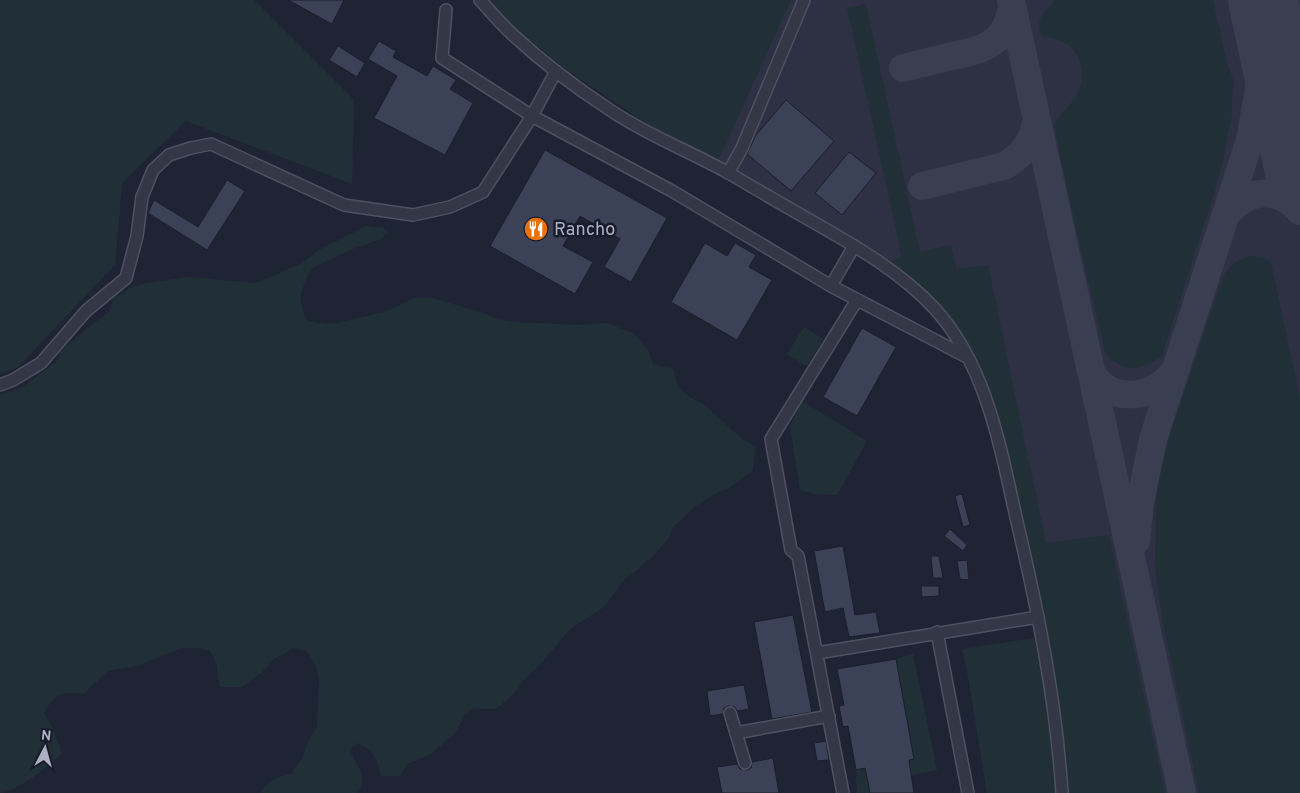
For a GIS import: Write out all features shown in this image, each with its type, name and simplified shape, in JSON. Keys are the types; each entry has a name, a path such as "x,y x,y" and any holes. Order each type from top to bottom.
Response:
{"lane":[{"path":"480,0 513,35 556,71 611,111 683,151 728,173 854,246 902,278 935,309 954,333 987,399 1001,452 1038,616 1051,685 1062,793"},
{"path":"728,173 742,148 804,0"},
{"path":"446,10 442,58 532,116 672,191 831,286 967,357"},
{"path":"0,385 13,380 41,363 86,311 126,278 137,236 142,197 153,170 170,156 191,148 212,144 344,205 413,215 450,207 483,192 532,116 556,71"},
{"path":"831,286 854,246"},
{"path":"843,793 798,556 791,550 771,439 857,300"},
{"path":"817,652 1038,616"},
{"path":"937,632 968,793"},
{"path":"730,713 745,763"},
{"path":"736,733 829,716"}],"shaded area":[{"path":"0,0 254,0 354,100 352,184 186,121 122,183 115,265 18,367 0,374"},
{"path":"490,0 1300,0 1300,793 1085,793 984,377 933,296 876,252 645,122 566,69 512,26"},
{"path":"491,0 791,0 719,159 645,122 566,69 512,26"},
{"path":"1055,0 1213,0 1227,63 1234,82 1231,119 1224,156 1214,194 1162,356 1140,367 1132,368 1118,364 1105,352 1076,229 1054,126 1058,117 1072,102 1078,92 1082,72 1079,58 1071,47 1061,41 1042,36 1039,25 1040,20"},
{"path":"866,4 920,252 951,245 956,269 988,265 1046,543 1109,535 1165,793 1068,793 1061,721 1040,615 1004,466 967,357 935,309 882,264 902,257 847,8"},
{"path":"367,226 384,228 388,233 381,239 350,250 312,268 301,294 302,306 308,321 326,324 337,323 384,312 415,298 432,298 487,314 497,319 515,322 578,325 608,323 634,334 648,350 653,364 673,369 679,388 683,392 704,405 734,432 755,446 753,470 728,489 720,491 697,505 674,526 668,539 653,556 622,582 604,607 570,629 538,667 526,677 513,695 497,708 473,708 466,714 454,734 431,754 407,764 398,776 381,776 374,755 356,743 350,751 362,777 357,793 262,793 264,788 274,779 291,774 303,757 308,742 317,726 319,684 317,669 307,651 293,648 274,659 261,673 241,687 221,687 218,680 217,666 211,652 200,648 181,648 140,665 108,671 83,694 69,693 55,698 44,713 54,731 62,753 25,783 0,793 0,395 23,387 57,361 61,352 70,343 108,313 112,305 113,296 123,294 129,288 147,283 189,277 257,283 302,263 319,250"},
{"path":"1251,256 1263,257 1271,263 1300,398 1300,793 1199,793 1162,619 1155,566 1158,479 1168,441 1221,283 1232,265"},
{"path":"804,327 823,339 807,366 787,354"},
{"path":"802,401 867,441 837,495 813,494 800,490 790,427"},
{"path":"1034,638 1049,715 1054,754 1055,793 987,793 962,649"},
{"path":"913,654 937,770 867,783 870,793 857,793 856,770 914,759 896,659"}],"building":[{"path":"288,0 344,0 332,24"},
{"path":"379,41 396,51 393,57 427,76 433,66 456,80 450,89 473,103 445,155 374,118 397,76 368,59"},
{"path":"338,46 365,63 357,77 329,60"},
{"path":"786,100 834,141 791,191 747,154 756,135"},
{"name":"Rancho","path":"545,150 667,218 631,282 604,267 620,239 580,216 563,246 593,262 575,294 490,246"},
{"path":"849,152 876,173 842,215 815,193"},
{"path":"227,180 245,191 207,250 148,213 154,200 198,227"},
{"path":"705,243 727,256 735,243 756,255 749,267 772,280 737,340 671,302"},
{"path":"862,328 896,347 857,416 823,397"},
{"path":"962,494 970,525 963,527 955,496"},
{"path":"950,529 967,545 963,551 944,536"},
{"path":"843,546 855,615 876,612 880,633 849,637 843,608 825,612 814,551"},
{"path":"931,556 939,556 943,578 933,578"},
{"path":"967,560 969,580 960,579 957,561"},
{"path":"921,586 939,586 939,596 922,597"},
{"path":"793,615 812,712 772,719 754,622"},
{"path":"896,659 914,759 909,760 914,793 870,793 865,768 856,770 848,726 843,727 839,706 844,705 837,669"},
{"path":"744,685 749,709 737,711 735,707 728,706 724,708 723,714 710,716 707,691"},
{"path":"826,741 829,760 817,761 814,743"},
{"path":"773,758 779,793 722,793 717,767 737,764 740,769 747,770 751,768 752,762"}],"taxiway":[{"path":"1011,0 1182,793"},
{"path":"903,68 974,51 992,43 1004,30 1012,7"},
{"path":"1268,21 1300,82"},
{"path":"1136,541 1140,503 1153,439 1250,140 1264,60 1268,21"},
{"path":"922,186 1004,166 1026,148 1036,122"},
{"path":"1225,216 1242,200 1261,194 1281,197 1300,211"},
{"path":"1090,369 1097,380 1107,388 1118,393 1130,394 1154,389 1165,382 1174,372"}],"runway":[{"path":"1263,0 1300,172"}],"place":[{"name":"Rancho","path":"536,229"}]}
